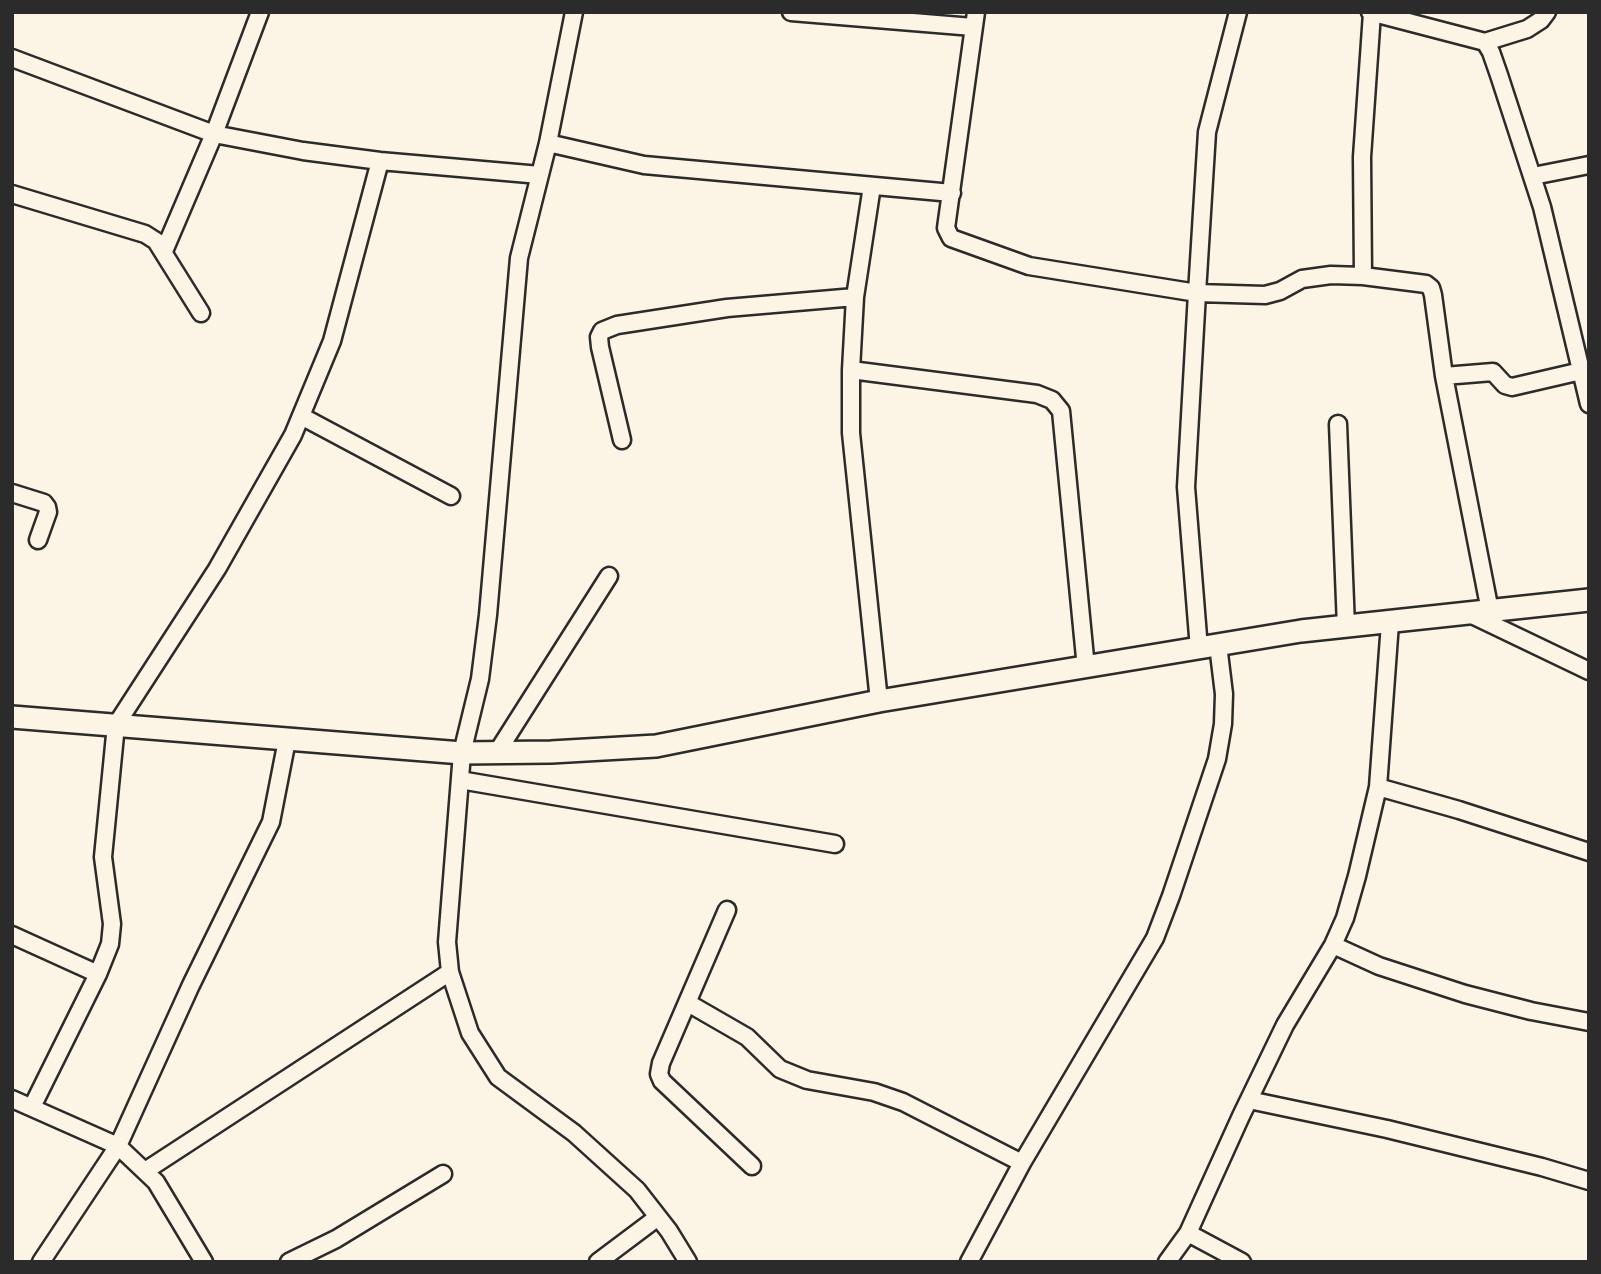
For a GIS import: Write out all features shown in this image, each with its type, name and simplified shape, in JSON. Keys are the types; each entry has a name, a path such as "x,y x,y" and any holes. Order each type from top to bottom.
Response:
{"street":[{"path":"574,12 548,144 519,258 488,615 480,679 462,753 447,942 450,972 470,1033 498,1077 574,1133 637,1190 688,1262"},
{"path":"791,12 975,20 946,228 951,238 1029,266 1197,293 1265,295 1280,291 1302,279 1331,275 1426,284 1431,288 1444,376 1490,611"},
{"path":"970,1262 1022,1163 1155,938 1217,759 1223,724 1223,694 1209,647 1186,487 1207,132 1238,12"},
{"path":"1363,276 1362,158 1371,13 1485,42 1527,29 1541,20 1546,12"},
{"path":"164,251 214,134 256,14"},
{"path":"1485,42 1491,52 1533,176 1582,346 1581,372 1589,404"},
{"path":"12,58 214,134 303,151 380,161 540,175"},
{"path":"548,144 644,165 952,193"},
{"path":"32,1107 98,974 112,933 103,857 116,725 217,569 293,435 332,341 380,161"},
{"path":"1533,176 1589,165"},
{"path":"872,186 855,297 851,433 879,701"},
{"path":"12,194 145,234 156,241 164,251 201,313"},
{"path":"622,440 600,347 601,331 617,325 727,308 855,297"},
{"path":"851,370 1037,394 1052,400 1061,411 1086,668"},
{"path":"1444,376 1493,372 1505,385 1513,387 1581,372"},
{"path":"301,416 451,496"},
{"path":"1338,424 1346,627"},
{"path":"12,493 44,503 47,507 48,512 38,540"},
{"path":"496,754 610,576"},
{"path":"12,717 462,753 496,754 656,746 879,701 1301,631 1589,600"},
{"path":"1468,613 1589,670"},
{"path":"1167,1262 1188,1233 1285,1026 1333,945 1345,918 1378,787 1390,623"},
{"path":"41,1262 118,1146 191,985 271,822 287,740"},
{"path":"460,780 835,844"},
{"path":"1378,787 1589,852"},
{"path":"727,910 661,1063 659,1074 662,1080 752,1166"},
{"path":"12,935 98,974"},
{"path":"1333,945 1379,966 1465,994 1531,1012 1589,1022"},
{"path":"145,1171 450,972"},
{"path":"688,1003 747,1037 780,1069 807,1080 874,1092 903,1102 1022,1163"},
{"path":"12,1099 118,1146 156,1182 204,1262"},
{"path":"1249,1100 1387,1129 1589,1181"},
{"path":"289,1262 336,1239 443,1174"},
{"path":"598,1262 658,1217"},
{"path":"1188,1233 1241,1262"}]}
